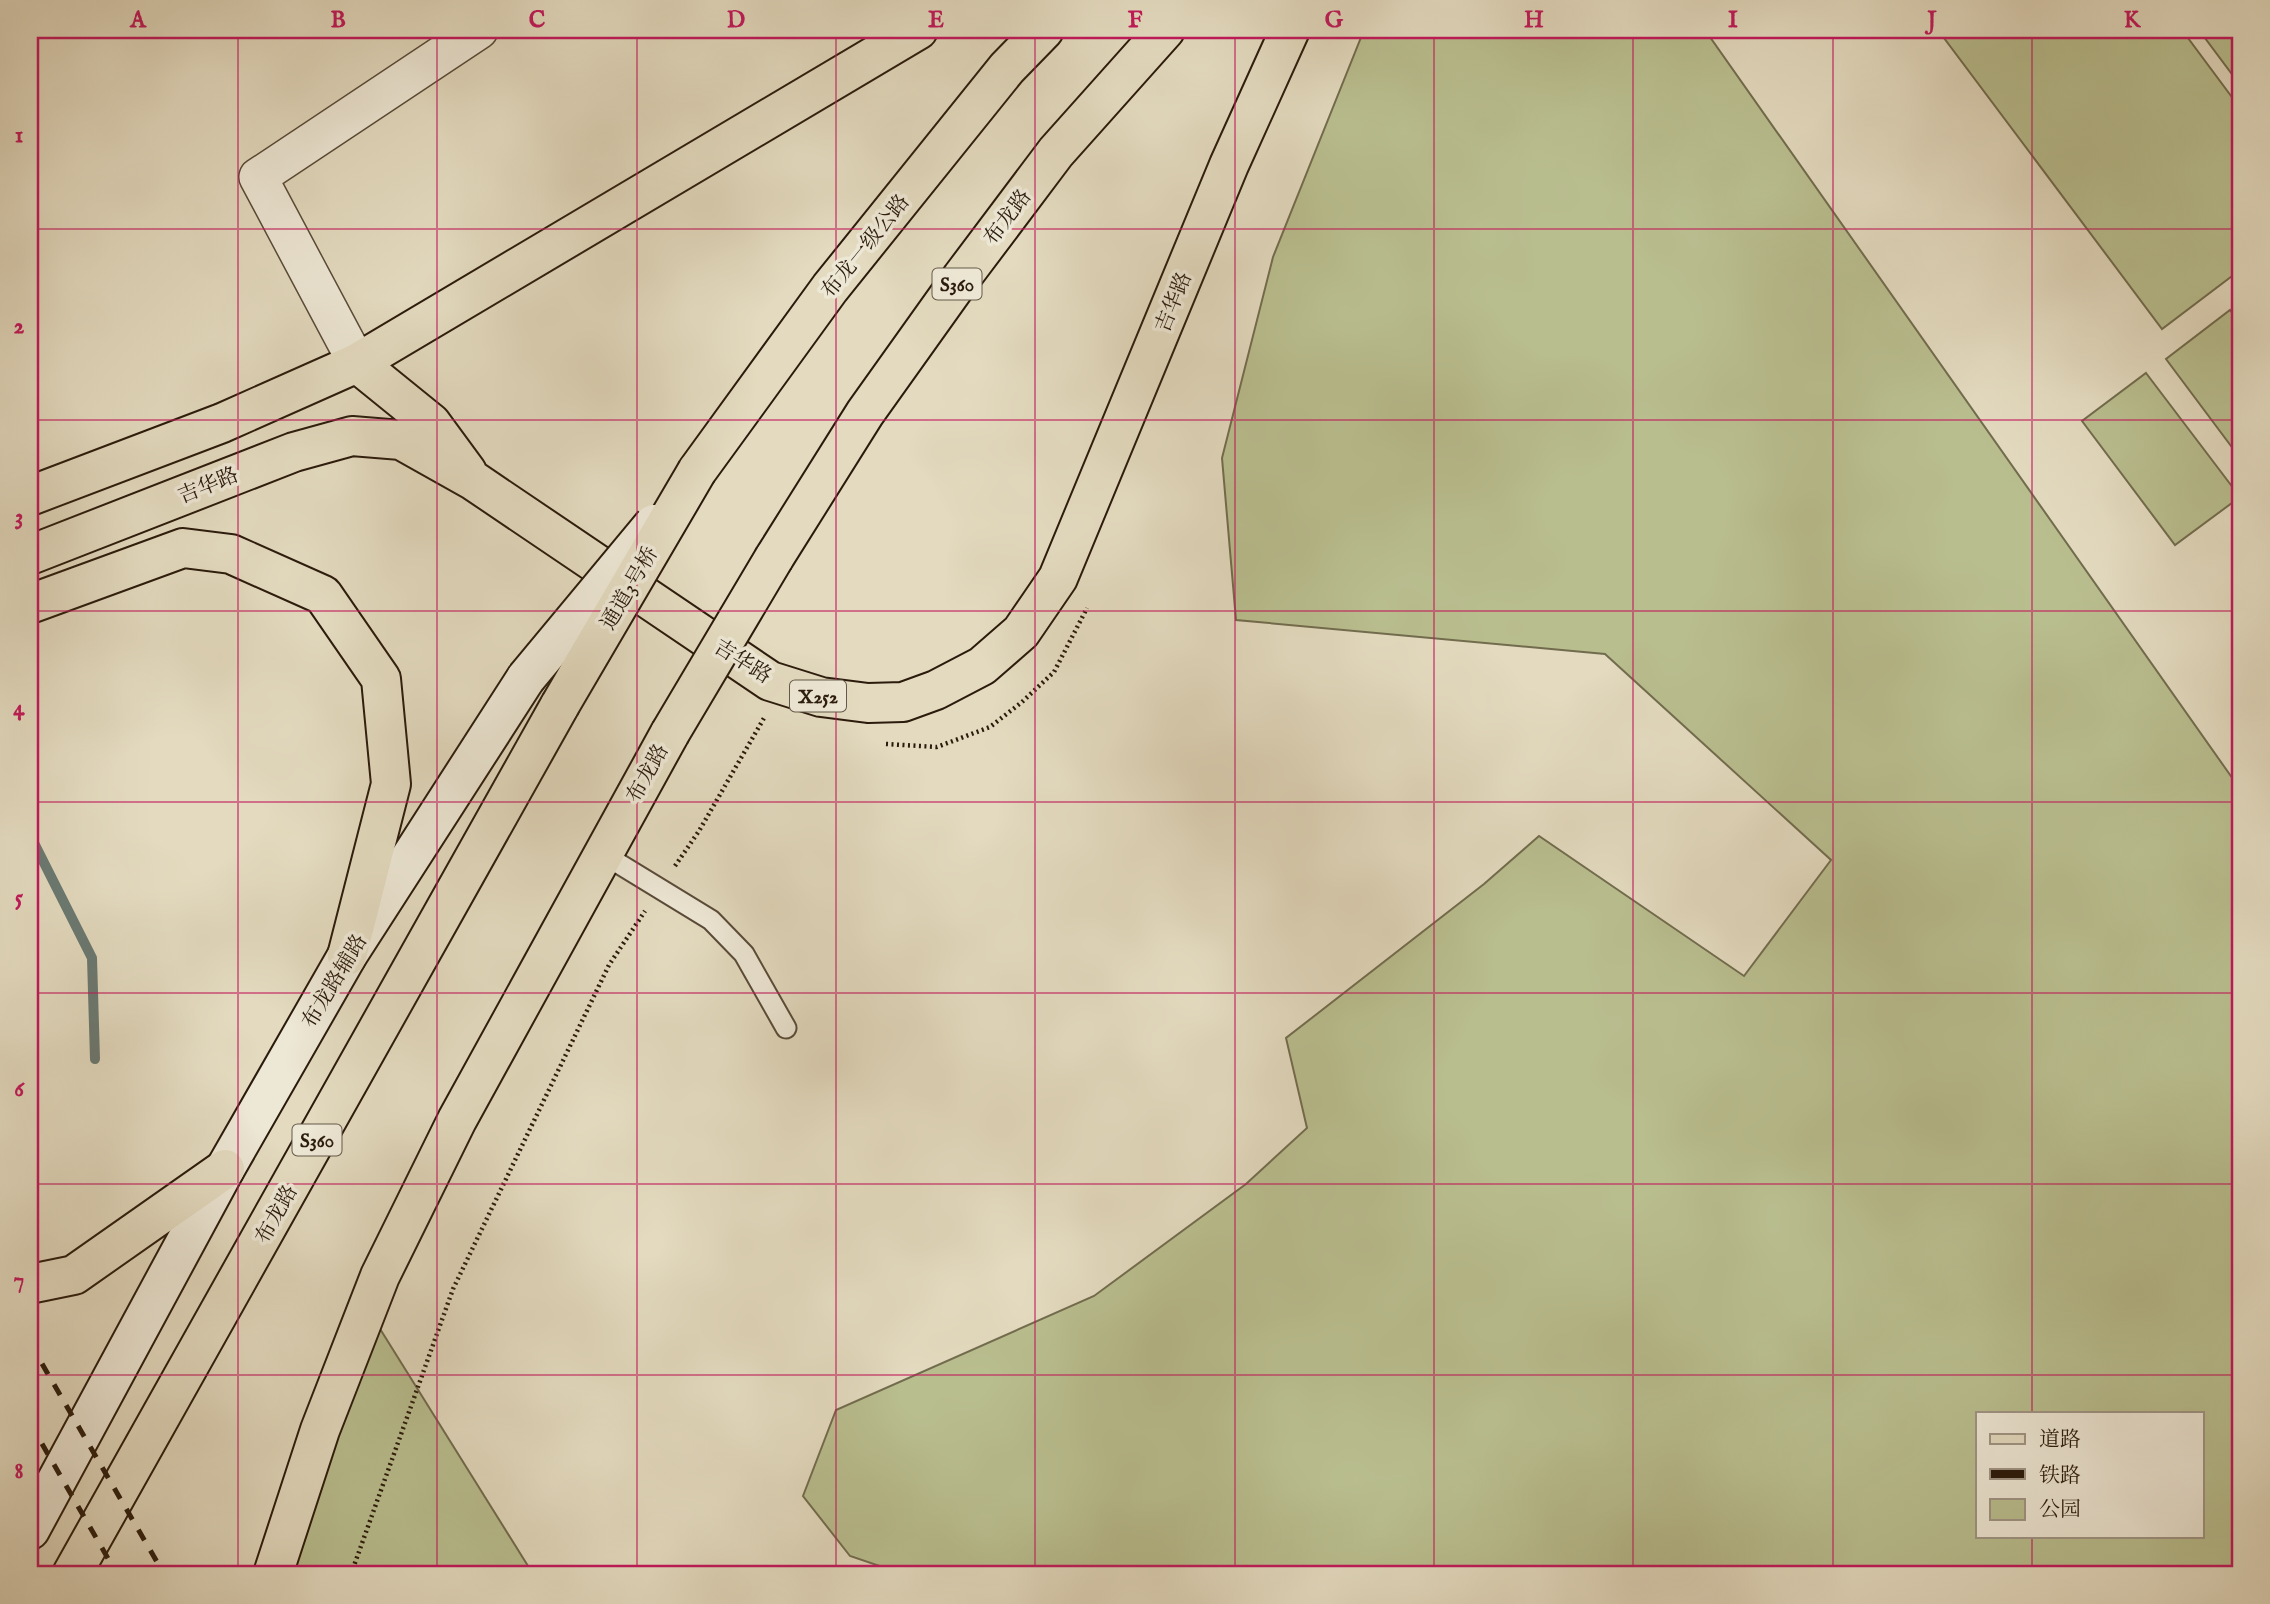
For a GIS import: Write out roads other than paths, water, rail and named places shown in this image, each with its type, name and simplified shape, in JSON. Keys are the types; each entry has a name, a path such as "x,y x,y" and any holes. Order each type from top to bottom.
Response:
{"main road":[{"path":"30,496 222,423 357,363 918,30"},
{"name":"布龙一级公路","path":"697,471 830,288 1007,68 1044,30"},
{"name":"布龙路","path":"273,1574 320,1430 380,1276 457,1119 670,733 774,558 865,413 1056,152 1165,30"},
{"name":"吉华路","path":"30,555 282,456 352,436 401,440 474,481 770,681 821,697 867,703 903,702 936,690 982,666 1021,632 1058,578 1229,165 1290,30"},
{"path":"357,363 431,423 474,481"},
{"name":"布龙路辅路","path":"30,1530 225,1169 347,956 526,678 697,471"},
{"name":"通道3号桥","path":"560,705 697,471"},
{"path":"30,604 183,548 231,554 323,595 381,679 391,784 347,956"},
{"name":"布龙路","path":"72,1574 560,705"},
{"path":"30,1284 74,1275 225,1169"}],"street":[{"path":"357,363 258,177 463,34"}],"lane":[{"path":"603,854 711,920 744,954 786,1028"}],"waterway":[{"path":"30,835 92,958 95,1059"}],"railway":[{"path":"30,1343 164,1574"},
{"path":"30,1423 117,1574"}]}
